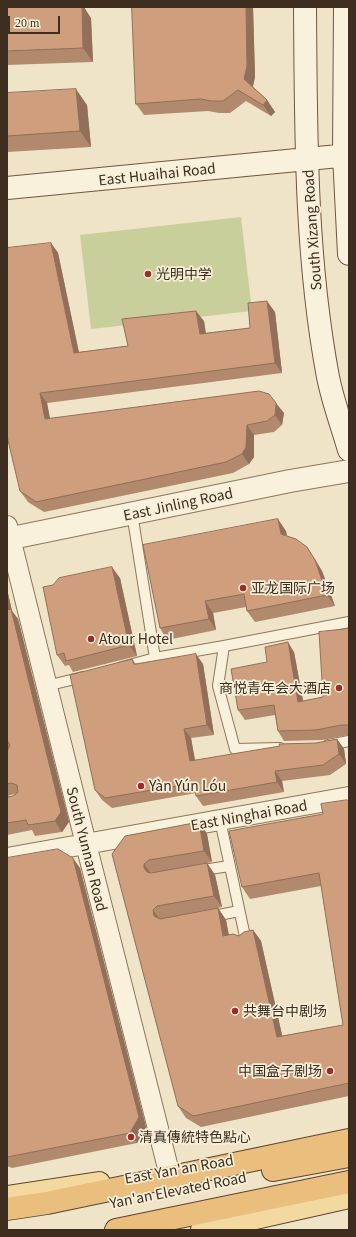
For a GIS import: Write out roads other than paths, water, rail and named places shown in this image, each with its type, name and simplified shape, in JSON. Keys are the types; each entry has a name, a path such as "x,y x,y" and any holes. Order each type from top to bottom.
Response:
{"highway":[{"path":"7,1210 48,1203 349,1140"},
{"name":"Yan'an Elevated Road","path":"7,1224 349,1156"},
{"name":"Yan'an Elevated Road","path":"116,1230 349,1182"}],"main road":[{"name":"South Xizang Road","path":"305,7 307,159 311,248 320,327 329,380 349,450"},
{"path":"344,7 349,254"},
{"name":"East Huaihai Road","path":"7,188 346,155"},
{"name":"East Jinling Road","path":"8,535 132,513 290,481 349,471"},
{"name":"East Yan'an Road","path":"7,1197 169,1172 271,1152 349,1134"},
{"path":"206,1229 349,1197"}],"street":[{"name":"South Yunnan Road","path":"8,535 169,1172"},
{"name":"East Ninghai Road","path":"7,858 349,796"}],"lane":[{"path":"132,513 155,658"},
{"path":"112,669 155,658 349,622"},
{"path":"224,646 218,686 235,749 287,747"},
{"path":"46,686 90,675"},
{"path":"316,746 349,741"},
{"path":"220,820 246,941"},
{"path":"187,873 229,866"},
{"path":"196,919 239,911"}],"place":[{"name":"光明中学","path":"148,274"},
{"name":"亚龙国际广场","path":"243,588"},
{"name":"Atour Hotel","path":"91,639"},
{"name":"商悦青年会大酒店","path":"339,688"},
{"name":"Yàn Yún Lóu","path":"141,786"},
{"name":"共舞台中剧场","path":"235,1011"},
{"name":"中国盒子剧场","path":"330,1071"},
{"name":"清真傳統特色點心","path":"131,1137"}]}
